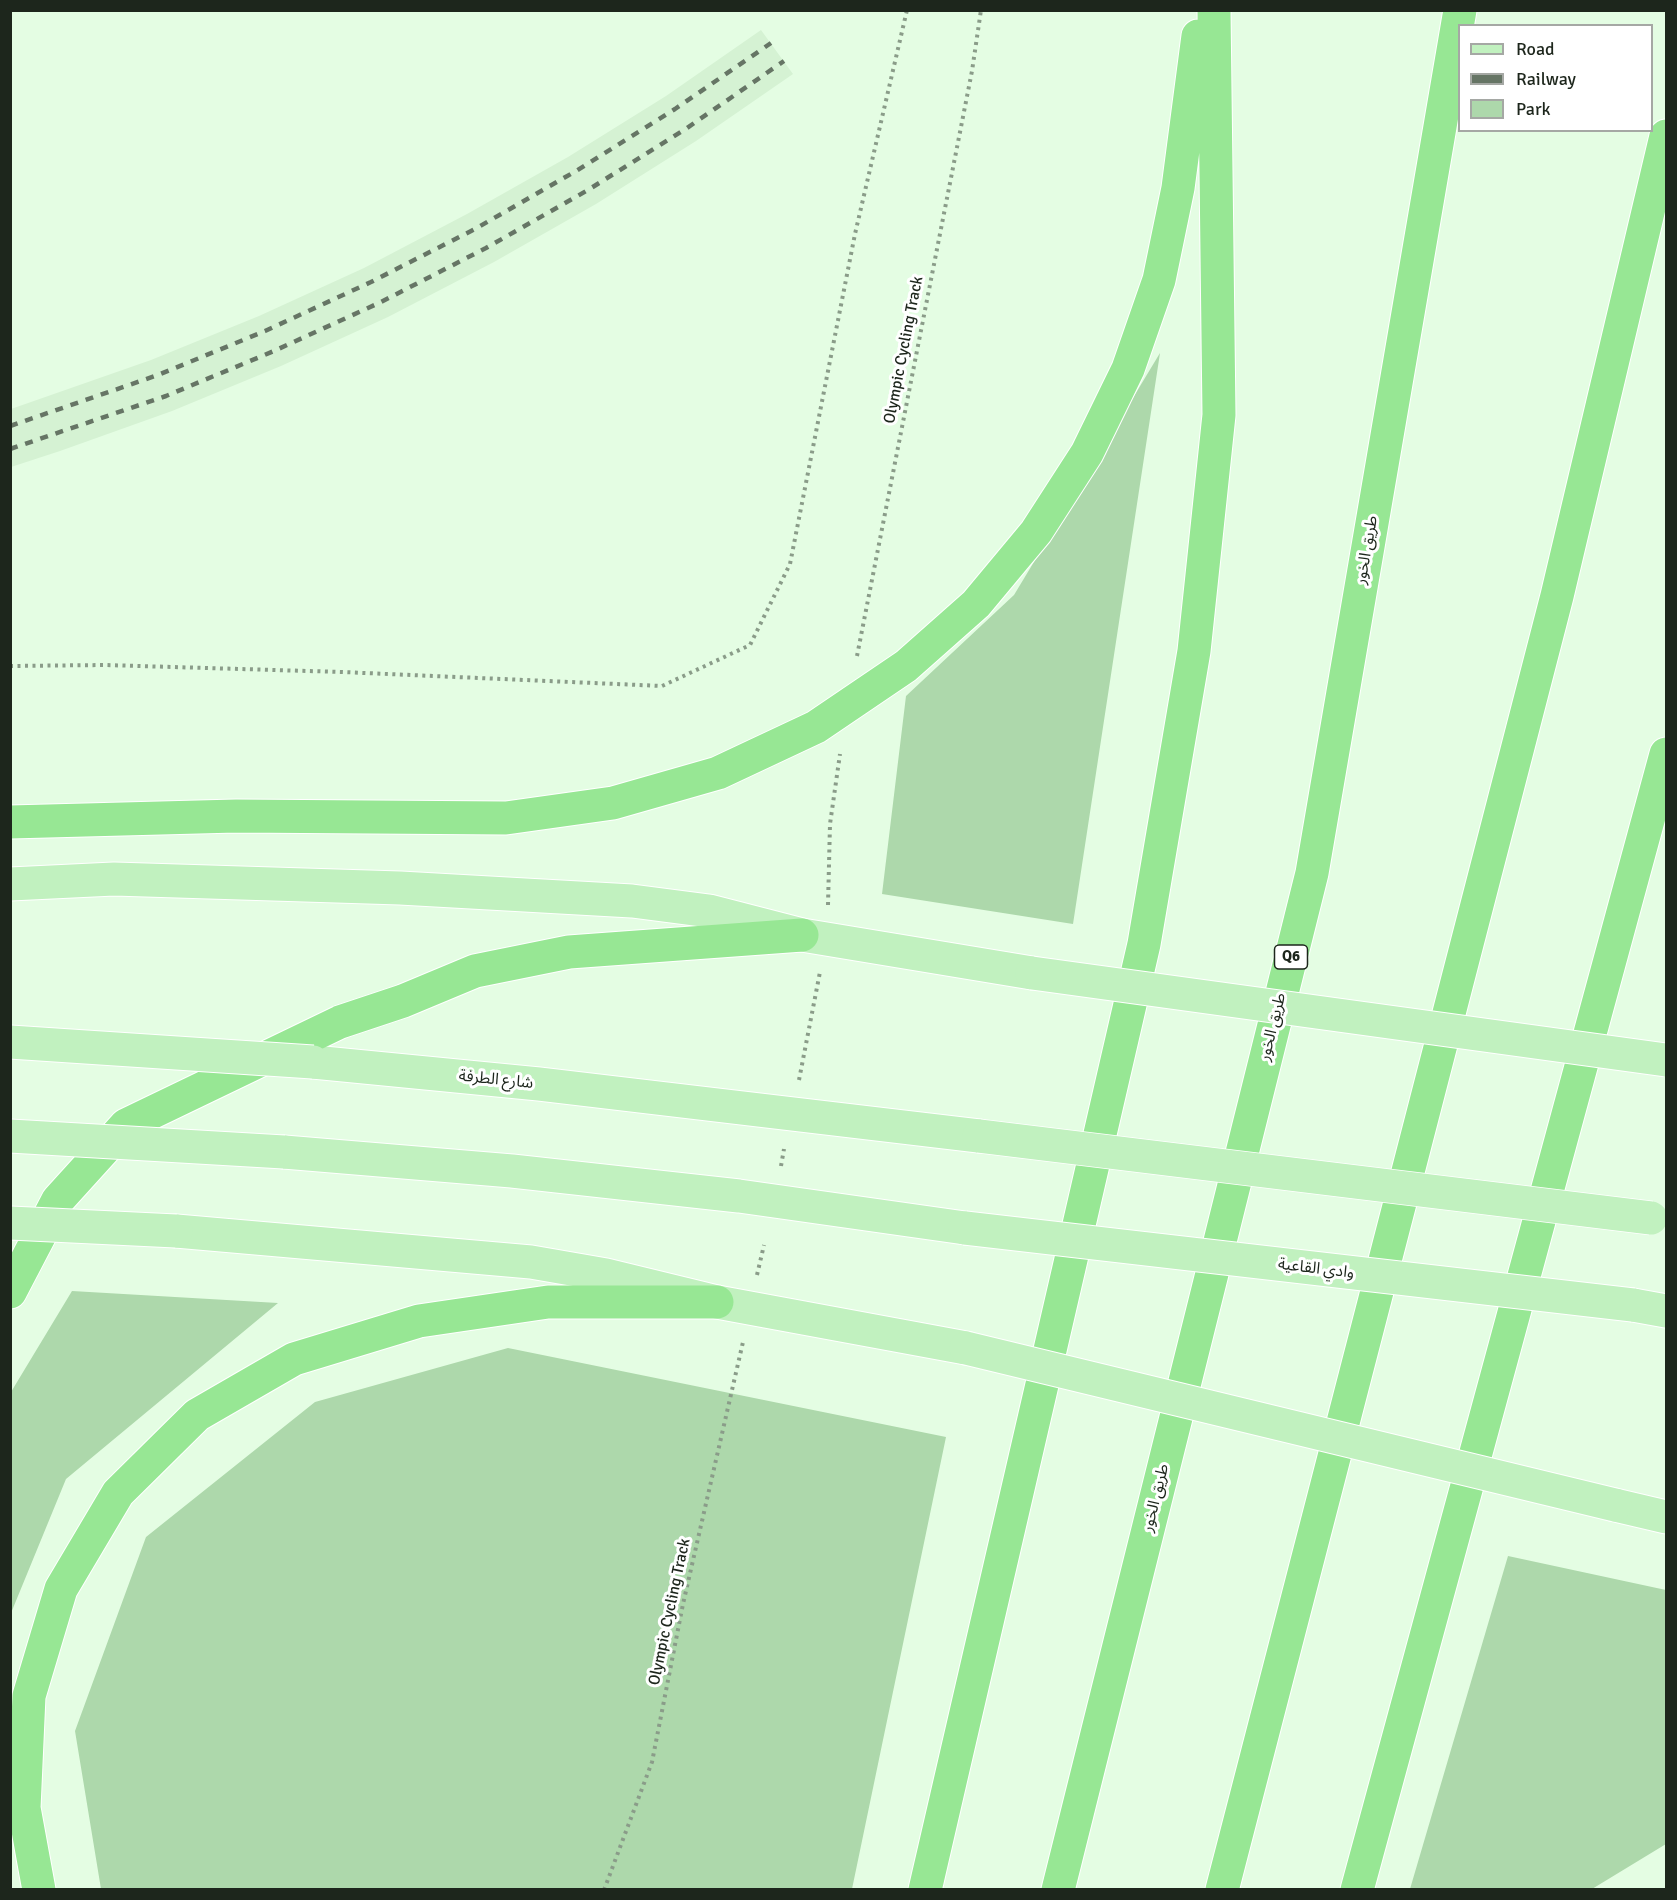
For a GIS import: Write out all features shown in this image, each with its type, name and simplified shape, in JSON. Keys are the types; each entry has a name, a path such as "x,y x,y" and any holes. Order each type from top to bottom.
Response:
{"highway":[{"path":"10,822 236,816 506,818 613,803 718,773 816,727 888,679 976,604 1036,532 1087,453 1128,369 1159,280 1178,188 1201,10"},
{"path":"925,1890 1144,944 1194,651 1219,415 1214,10"},
{"name":"طريق الخور","path":"1059,1890 1312,873 1460,10"},
{"path":"1222,1890 1557,596 1666,136"},
{"path":"1357,1890 1666,754"},
{"path":"10,1292 58,1200 126,1125 340,1022 403,1001 475,971 569,952 802,935"},
{"path":"39,1890 24,1808 29,1696 61,1589 118,1493 197,1415 294,1359 419,1321 548,1302 717,1302"}],"main road":[{"path":"10,884 126,880 400,888 632,901 710,911 802,935 1032,973 1666,1060"},
{"name":"شارع الطرفة","path":"10,1042 312,1062 539,1084 1659,1219"},
{"name":"وادي القاعية","path":"10,1136 284,1152 512,1171 728,1195 965,1228 1633,1305 1666,1311"},
{"path":"10,1223 176,1231 531,1262 606,1275 717,1302 966,1348 1666,1517"}],"path":[{"path":"10,666 105,665 342,672 662,686 750,645 790,564 855,234 907,10"},
{"name":"Olympic Cycling Track","path":"856,661 972,71 981,10"},
{"path":"828,907 830,824 841,751"},
{"path":"797,1089 821,965"},
{"path":"780,1171 786,1141"},
{"path":"755,1286 764,1245"},
{"name":"Olympic Cycling Track","path":"604,1890 652,1762 683,1604 744,1335"}],"shaded area":[{"path":"761,30 793,74 696,141 596,204 494,262 388,317 281,366 172,411 11,467 11,409 151,360 259,316 364,268 568,157 666,96"}],"green space":[{"path":"1160,353 1073,924 882,894 906,696 1014,595"},
{"path":"72,1291 278,1303 66,1479 11,1613 11,1392"},
{"path":"508,1348 946,1437 852,1889 101,1889 75,1731 146,1537 315,1402"},
{"path":"1508,1556 1666,1590 1666,1844 1592,1889 1410,1889"}],"railway":[{"path":"10,426 158,375 265,331 371,282 475,229 576,171 675,109 771,43"},
{"path":"10,449 166,396 274,351 381,302 486,248 588,190 687,128 784,61"}]}
